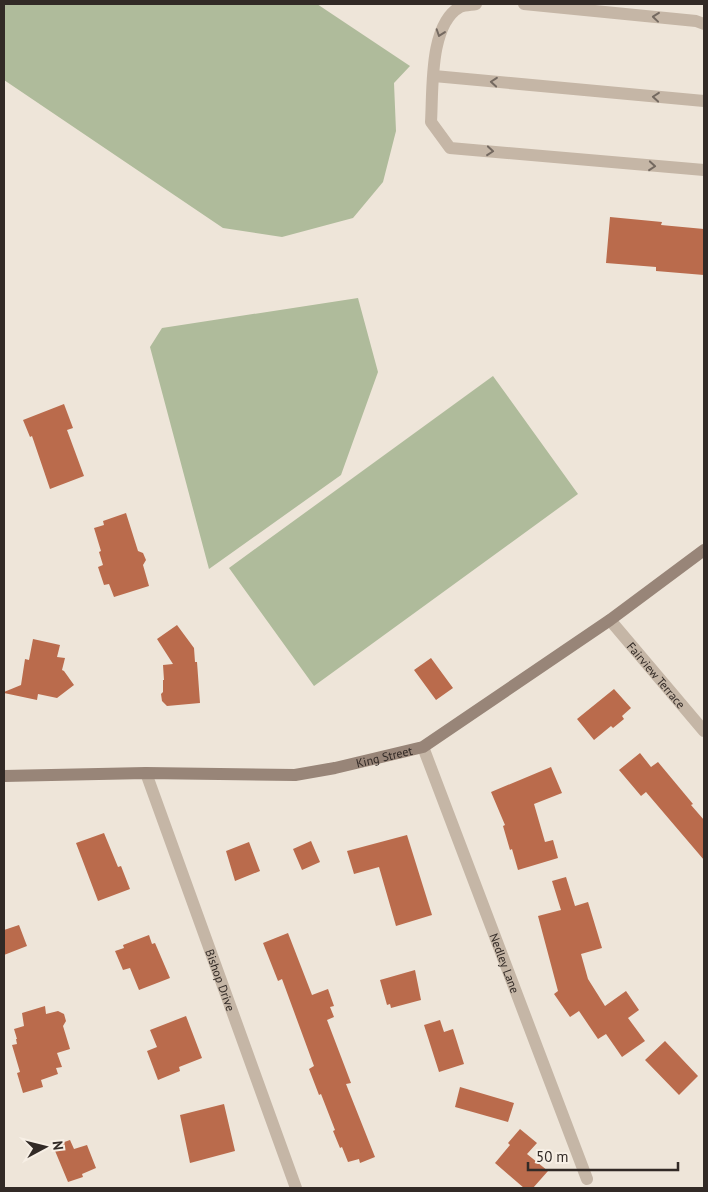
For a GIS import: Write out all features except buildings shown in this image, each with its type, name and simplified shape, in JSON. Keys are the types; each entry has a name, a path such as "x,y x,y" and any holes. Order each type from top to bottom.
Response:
{"main road":[{"name":"King Street","path":"4,776 146,772 295,775 334,768 423,746 610,620 704,550"}],"street":[{"path":"476,4 460,7 443,24 436,46 431,122 450,148 704,170"},
{"path":"524,4 696,21 704,24"},
{"path":"434,76 704,101"},
{"name":"Fairview Terrace","path":"610,620 704,731"},
{"name":"Nedley Lane","path":"423,746 587,1179"},
{"name":"Bishop Drive","path":"146,772 296,1188"}],"green space":[{"path":"4,4 317,4 410,66 394,83 396,131 383,182 353,218 282,237 223,228 4,80"},
{"path":"358,298 378,372 341,475 209,569 150,347 162,328"},
{"path":"493,376 578,494 314,686 229,568"}]}
